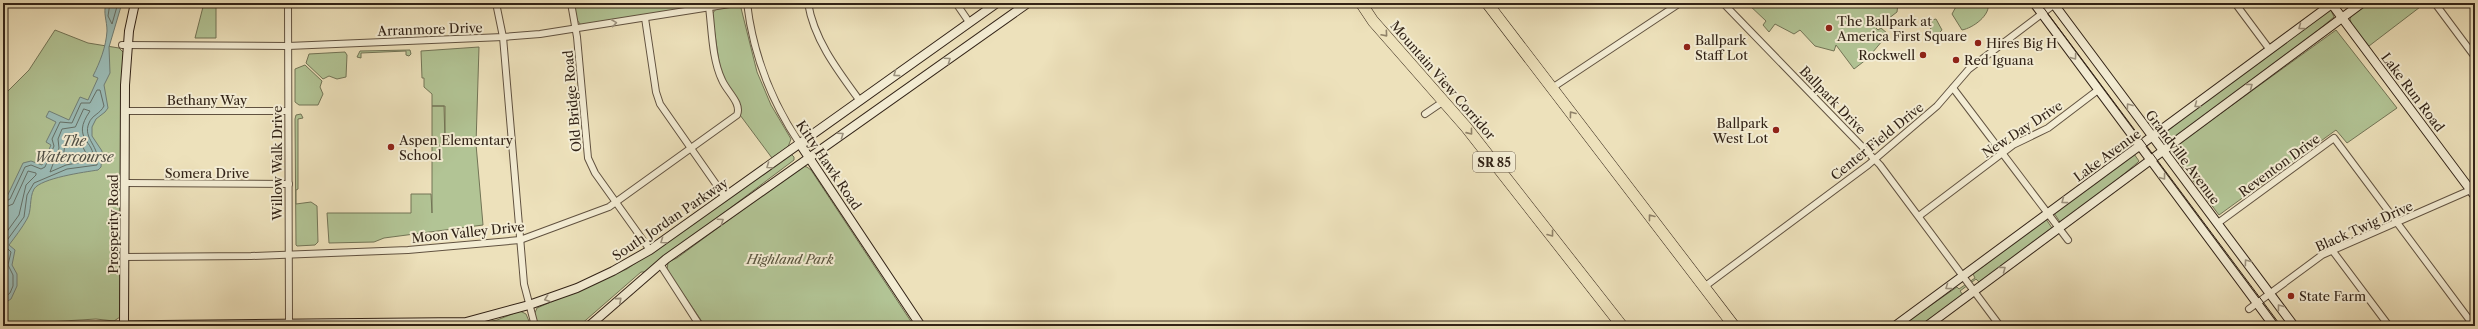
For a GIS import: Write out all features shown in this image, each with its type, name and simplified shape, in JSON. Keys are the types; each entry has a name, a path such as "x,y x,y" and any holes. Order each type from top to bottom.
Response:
{"highway":[{"name":"Mountain View Corridor","path":"1361,3 1373,21 1444,101 1531,208 1622,326"},
{"path":"1487,3 1734,326"},
{"path":"1664,234 1688,274 1726,326"}],"street":[{"name":"Prosperity Road","path":"124,325 125,45 135,3"},
{"name":"Willow Walk Drive","path":"288,3 289,323"},
{"path":"496,3 503,37 524,284 535,326"},
{"name":"Old Bridge Road","path":"571,3 576,28 587,153 596,173 650,250"},
{"name":"Arranmore Drive","path":"125,45 288,46 503,37 645,18 736,3"},
{"name":"Kitty Hawk Road","path":"747,3 754,41 768,84 783,118 921,326"},
{"path":"808,3 813,24 822,44 860,101"},
{"path":"956,3 969,22"},
{"name":"South Jordan Parkway","path":"66,326 466,322 529,305 577,288 620,268 650,250 997,3"},
{"path":"589,326 660,264 1028,3"},
{"path":"1552,88 1680,3"},
{"name":"Ballpark Drive","path":"1723,3 1875,159 2000,326"},
{"path":"2034,3 2274,326"},
{"name":"Center Field Drive","path":"1704,287 1875,159 1937,106 1970,70 2054,3"},
{"name":"Grandville Avenue","path":"2054,3 2152,137 2294,326"},
{"path":"2235,3 2270,50"},
{"name":"Lake Avenue","path":"1895,326 2332,3"},
{"name":"Lake Run Road","path":"2332,3 2474,192"},
{"path":"1927,326 2362,3"},
{"path":"2439,4 2475,57"},
{"name":"Moon Valley Drive","path":"124,257 289,255 408,250 520,240 616,202 736,117 739,111 738,104 727,90 719,74 709,7"},
{"path":"645,18 657,98 662,110 724,198"},
{"path":"1953,88 2068,240"},
{"name":"New Day Drive","path":"1919,216 2021,140 2048,128 2098,90"},
{"path":"1425,114 1444,101"},
{"name":"Bethany Way","path":"125,111 288,111"},
{"name":"Reventon Drive","path":"2218,224 2334,138 2398,223"},
{"name":"Somera Drive","path":"125,184 288,184"},
{"name":"Black Twig Drive","path":"2249,309 2322,255 2474,192"},
{"path":"2398,223 2474,326"},
{"path":"2332,250 2389,326"},
{"path":"660,264 700,326"}],"green space":[{"path":"204,3 216,3 216,38 195,38"},
{"path":"573,3 722,3 581,25 577,20"},
{"name":"The Ballpark at America First Square","path":"1747,3 1898,3 1897,12 1876,28 1878,30 1881,28 1888,34 1867,59 1854,69 1836,45 1834,51 1815,46 1800,30 1794,34 1775,24 1769,32 1763,25 1766,21"},
{"path":"1958,3 1988,3 1988,8 1984,16 1976,24 1962,30 1952,14"},
{"path":"2367,3 2433,3 2427,7 2424,4 2369,46 2352,26 2350,19 2352,14"},
{"path":"740,4 757,72 771,105 791,139 788,147 772,158 740,115 740,105 728,88 720,69 712,14 717,8"},
{"path":"2330,8 2334,17 2294,50 2168,142 2163,135 2200,104"},
{"path":"1936,19 1942,30 1936,36 1930,33 1932,20"},
{"path":"55,30 88,43 119,48 124,53 121,95 120,317 114,321 96,319 47,322 45,325 3,326 3,96 29,70"},
{"path":"2336,30 2397,108 2347,143 2336,130 2219,215 2170,150"},
{"path":"479,47 476,144 483,225 384,238 374,242 329,243 327,213 411,213 411,194 431,194 432,213 432,94 424,87 424,78 422,78 421,51","holes":["444,106 445,106 445,141"]},
{"path":"410,50 411,54 409,56 406,55 406,51 361,53 361,58 357,57 360,51"},
{"path":"345,52 347,55 346,77 337,79 329,76 323,79 306,63 309,54"},
{"path":"305,65 322,81 320,87 323,94 318,105 299,105 295,102 295,69"},
{"path":"301,114 303,118 298,119 298,189 296,190 296,204 311,202 317,206 318,242 315,245 297,246 296,245 295,119 296,115"},
{"path":"791,154 794,157 794,160 645,272 641,272 579,326 539,326 534,315 537,308 627,269"},
{"path":"2134,154 2139,161 2137,163 2100,194 2060,222 2054,213"},
{"name":"Highland Park","path":"802,166 811,170 914,326 705,326 667,270 668,262 677,258"},
{"path":"2046,219 2052,228 1980,283 1976,279 1960,291 1963,295 1922,326 1901,326 1957,287 1959,289 1975,278 1973,274"},
{"path":"520,311 526,314 531,326 465,326 497,320"}],"water":[{"name":"The Watercourse","path":"106,3 122,3 109,47 110,73 104,85 108,108 96,119 92,127 92,136 102,151 101,167 98,170 54,179 38,185 34,189 32,193 29,216 9,245 15,250 12,265 17,274 17,286 11,299 3,304 3,205 23,163 31,161 42,165 51,145 46,142 56,122 46,117 49,111 69,120 80,97 88,100 98,78 93,76 104,49 107,31 105,14"}],"tram line":[{"path":"2040,3 2281,326"}],"place":[{"name":"The Ballpark at America First Square","path":"1829,28"},
{"name":"Hires Big H","path":"1978,43"},
{"name":"Ballpark Staff Lot","path":"1687,47"},
{"name":"Rockwell","path":"1923,55"},
{"name":"Red Iguana","path":"1956,60"},
{"name":"Ballpark West Lot","path":"1776,130"},
{"name":"Aspen Elementary School","path":"391,147"},
{"name":"State Farm","path":"2291,296"}]}
